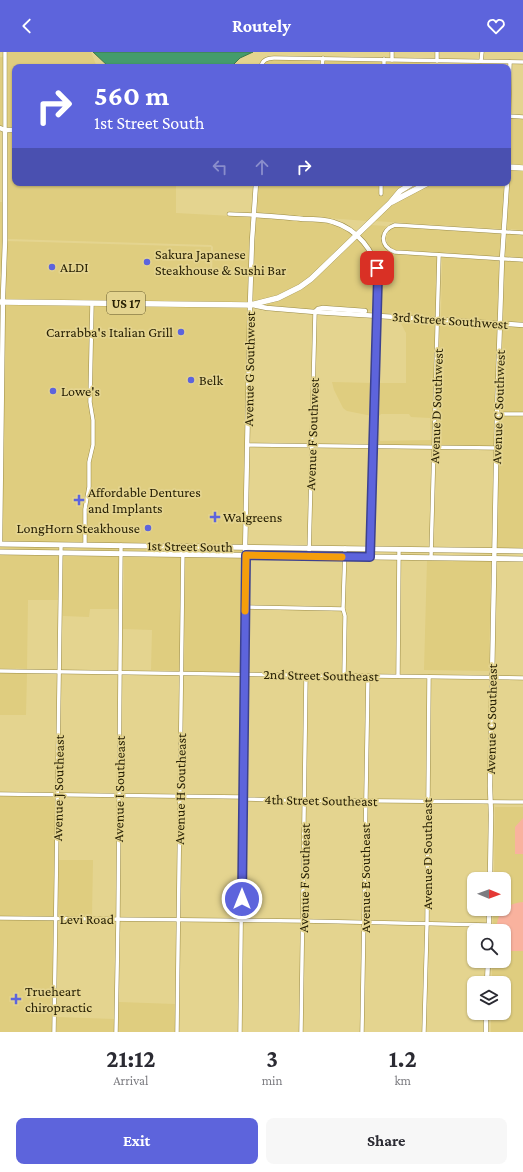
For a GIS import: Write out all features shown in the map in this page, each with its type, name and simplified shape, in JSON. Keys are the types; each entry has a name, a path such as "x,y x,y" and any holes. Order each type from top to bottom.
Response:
{"highway":[{"path":"511,167 523,168"},
{"name":"US 17","path":"250,305 278,298 300,287 311,279 407,186"},
{"name":"US 17","path":"390,203 422,186"},
{"name":"3rd Street Southwest","path":"2,302 250,305"}],"main road":[{"name":"1st Street South","path":"0,542 61,545 523,551"},
{"name":"1st Street South","path":"0,552 523,559"}],"street":[{"path":"392,52 392,60"},
{"path":"437,52 437,60"},
{"path":"482,52 482,61"},
{"path":"0,54 5,53 2,129 2,200 5,241 2,302 0,542"},
{"path":"262,64 268,58 523,62"},
{"path":"322,64 323,58"},
{"path":"384,59 384,64"},
{"path":"511,116 523,117"},
{"path":"2,129 12,130"},
{"name":"Avenue G Southwest","path":"246,555 250,305 256,186"},
{"path":"381,186 381,194"},
{"name":"Avenue C Southwest","path":"494,559 502,259 507,186"},
{"path":"229,214 324,220 341,225 356,235 371,252 377,268 378,276 370,557"},
{"path":"523,232 395,225 388,228 383,238 388,249 395,252 523,260"},
{"name":"Avenue D Southwest","path":"431,558 439,255"},
{"path":"84,545 85,508 89,487 90,462 93,445 93,423 90,402 92,302"},
{"name":"3rd Street Southwest","path":"250,305 316,312 523,325"},
{"name":"Avenue F Southwest","path":"309,556 316,312"},
{"path":"497,414 523,414"},
{"path":"248,445 496,448"},
{"name":"Avenue J Southeast","path":"54,1032 61,545"},
{"name":"Avenue I Southeast","path":"116,1032 121,672 121,545"},
{"name":"Avenue H Southeast","path":"177,1032 177,920 183,546"},
{"path":"344,676 345,616 343,609 345,548"},
{"path":"398,676 399,549"},
{"path":"240,1032 246,555"},
{"name":"Avenue C Southeast","path":"490,872 494,559"},
{"path":"245,607 343,609"},
{"name":"2nd Street Southeast","path":"0,671 523,678"},
{"name":"Avenue F Southeast","path":"301,1032 306,675"},
{"name":"Avenue E Southeast","path":"362,1032 368,676"},
{"name":"Avenue D Southeast","path":"424,1032 427,924 429,677"},
{"name":"4th Street Southeast","path":"0,794 242,797 246,799 428,802 523,802"},
{"name":"Levi Road","path":"0,918 242,920 467,925"},
{"path":"486,1020 486,1032"}],"shaded area":[{"path":"8,52 91,52 96,64 12,64 12,128 7,128"},
{"path":"93,52 253,52 240,58 234,64 106,64"},
{"path":"0,57 3,57 2,127 0,126"},
{"path":"269,60 320,60 320,64 264,64"},
{"path":"325,60 382,61 382,64 325,64"},
{"path":"387,62 430,63 430,64 387,64"},
{"path":"511,118 523,119 523,166 511,165"},
{"path":"7,132 12,133 12,186 176,186 176,213 251,217 249,271 212,271 213,247 211,245 8,239"},
{"path":"511,169 523,170 523,230 507,229"},
{"path":"259,186 378,186 379,196 383,196 383,186 405,186 368,221 257,213"},
{"path":"428,186 504,186 502,229 374,221 390,206"},
{"path":"0,202 2,202 3,241 1,300"},
{"path":"256,218 323,222 340,227 353,235 309,278 299,285 277,296 253,302"},
{"path":"370,225 387,226 383,230 381,242 388,252 395,254 437,257 436,317 379,313 381,277 379,267 373,251 360,235"},
{"path":"396,227 502,234 500,257 395,250 388,245 386,237 391,228"},
{"path":"507,233 523,235 523,258 505,257"},
{"path":"357,238 369,253 375,268 376,277 374,311 326,306 317,307 314,310 263,305 279,300 302,289"},
{"path":"5,241 211,247 210,272 251,273 245,555 122,550 0,552"},
{"path":"442,257 500,261 498,321 441,317"},
{"path":"504,261 523,262 523,322 503,321"},
{"path":"398,318 436,321 432,446 376,445 377,383 406,383 406,333","holes":["381,414 409,414 411,417 430,418 431,440 380,441 379,416"]},
{"path":"440,322 498,325 494,446 437,446"},
{"path":"503,325 523,327 523,412 500,412"},
{"path":"332,382 372,383 372,416 347,411 343,408 334,390"},
{"path":"500,416 523,417 523,549 496,549"},
{"path":"0,554 59,555 58,600 28,600 27,669 0,668"},
{"path":"63,555 119,555 119,609 90,609 89,617 63,616"},
{"path":"124,555 181,557 180,671 151,670 152,630 123,629"},
{"path":"185,557 243,557 242,672 184,671"},
{"path":"427,560 491,561 489,671 424,670"},
{"path":"0,673 27,673 26,715 0,715"},
{"path":"0,796 55,797 54,917 0,916"},
{"path":"495,807 523,807 523,1032 491,1032 491,1020 511,1020 511,976 492,976 492,968 511,968 511,924 493,924 493,916 511,916 511,872 494,872"},
{"path":"523,818 523,854 515,854 515,827"},
{"path":"59,860 93,860 92,917 58,917"},
{"path":"523,902 523,951 511,951 511,924 497,924 500,916 511,916 511,905"},
{"path":"0,920 53,921 52,1032 0,1032"},
{"path":"119,1002 175,1004 175,1032 118,1032"},
{"path":"57,1017 114,1019 114,1032 57,1032"}],"slow traffic":[{"path":"245,611 246,555 342,557"}],"place":[{"name":"Sakura Japanese Steakhouse & Sushi Bar","path":"147,262"},
{"name":"ALDI","path":"52,267"},
{"name":"Carrabba's Italian Grill","path":"181,332"},
{"name":"Belk","path":"191,380"},
{"name":"Lowe's","path":"53,391"},
{"name":"Affordable Dentures and Implants","path":"79,500"},
{"name":"Walgreens","path":"215,517"},
{"name":"LongHorn Steakhouse","path":"148,528"},
{"name":"Trueheart chiropractic","path":"16,999"}],"route":[{"path":"242,899 246,555 370,557 377,268"}]}
